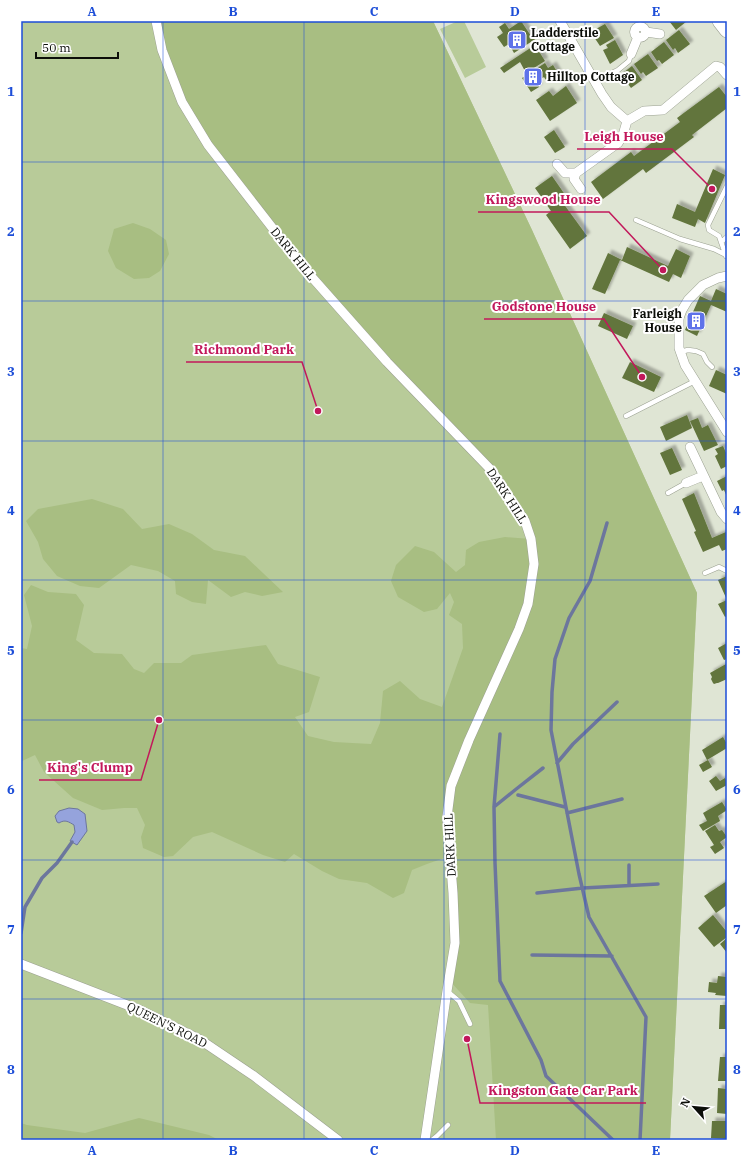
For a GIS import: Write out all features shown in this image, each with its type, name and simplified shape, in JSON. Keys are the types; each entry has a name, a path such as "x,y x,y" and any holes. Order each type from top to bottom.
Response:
{"main road":[{"path":"720,21 727,30"}],"street":[{"name":"DARK HILL","path":"156,21 162,50 182,102 208,146 302,266 387,362 492,471 525,522 531,539 534,564 528,604 519,629 469,740 451,786 447,817 455,943 426,1140"},
{"path":"560,21 602,94 611,107 624,118"},
{"path":"631,54 640,29 660,34"},
{"path":"624,118 644,111 663,110 716,66 720,67 727,75"},
{"path":"557,164 565,173 576,173 618,143 623,135 624,118"},
{"path":"576,173 574,179 581,189"},
{"path":"726,430 685,365 679,348 679,318 688,300 703,285 718,278 727,276"},
{"path":"690,447 721,512 727,519"},
{"path":"686,484 703,476"},
{"name":"QUEEN'S ROAD","path":"21,964 140,1010 199,1039 254,1076 338,1140"}],"lane":[{"path":"606,76 618,70 629,61 631,54"},
{"path":"727,186 708,225 709,230 719,236 727,256"},
{"path":"636,220 680,239 714,249 727,256"},
{"path":"721,242 727,237"},
{"path":"680,352 688,350 703,354 707,362 712,367"},
{"path":"626,416 695,381"},
{"path":"668,493 686,484"},
{"path":"705,573 719,567 727,570"},
{"path":"447,991 459,1001 470,1024"},
{"path":"432,1140 448,1125"}],"green space":[{"path":"21,21 433,21 532,230 697,593 670,1140 21,1140"},
{"path":"159,21 433,21 532,230 697,593 670,1140 496,1140 488,1005 470,1003 449,980 455,943 450,856 412,870 404,893 393,898 367,883 339,879 322,871 294,854 285,862 263,855 212,832 193,837 173,856 164,857 143,848 141,837 145,825 137,808 102,810 73,798 44,772 35,755 21,761 21,648 27,649 32,626 24,595 31,585 48,592 76,594 84,605 76,640 94,653 122,654 134,669 144,673 154,663 181,663 192,655 266,645 278,664 320,677 309,712 295,717 308,736 334,742 371,744 380,723 383,691 400,681 420,699 442,707 463,648 462,624 449,615 454,602 450,593 437,609 424,612 398,597 391,581 396,565 415,546 434,552 456,572 465,565 466,550 479,542 505,537 531,539 492,471 387,362 208,145 182,102 162,50"},
{"path":"458,21 464,21 486,67 465,78 440,29"},
{"path":"133,223 150,229 166,240 169,254 160,271 149,278 134,279 116,268 108,251 114,229"},
{"path":"92,499 123,509 142,529 169,524 192,534 214,550 245,556 283,592 262,596 245,592 231,597 208,580 206,604 192,602 176,594 175,581 158,571 131,565 99,588 80,586 57,576 43,559 38,542 26,521 38,509"},
{"path":"139,1118 209,1135 219,1140 21,1140 21,1123 85,1133"}],"water":[{"path":"69,808 78,809 85,814 87,831 77,845 70,841 75,832 74,825 65,821 59,823 57,822 55,816 59,811"}],"building":[{"name":"Ladderstile Cottage","path":"521,21 531,36 538,32 540,36 514,53 509,44 504,47 497,37 503,33 499,27 505,23 509,29"},
{"path":"669,21 687,21 676,30"},
{"path":"605,24 614,38 600,46 592,34 597,30 596,29"},
{"path":"679,30 690,44 678,53 675,48 673,50 666,40"},
{"path":"615,40 623,55 610,64 603,50 608,48 606,45"},
{"path":"664,42 674,55 662,64 659,60 657,61 651,52"},
{"path":"535,45 545,61 526,73 520,62 504,73 500,68"},
{"path":"648,54 658,68 646,76 643,72 641,74 634,64"},
{"name":"Hilltop Cottage","path":"545,63 548,68 553,65 559,75 547,82 544,77 536,82 539,87 531,92 522,78"},
{"path":"632,66 642,80 631,88 628,84 626,85 619,76"},
{"path":"566,86 577,103 550,121 536,100 549,91 553,96"},
{"path":"719,87 727,97 727,108 692,135 694,137 646,173 643,169 603,199 591,182 631,152 634,156 680,122 677,118"},
{"path":"554,130 565,147 555,153 544,137"},
{"path":"713,169 725,175 705,223 698,219 695,227 672,218 677,204 695,212"},
{"path":"552,176 568,199 563,203 587,236 570,249 546,215 551,211 535,188"},
{"path":"627,247 668,266 676,249 690,256 681,278 673,274 669,282 620,260 605,294 592,289 608,253 622,260"},
{"name":"Farleigh House","path":"716,289 727,294 727,312 711,305 697,336 685,330 700,296 711,301"},
{"path":"604,313 633,326 627,339 598,326"},
{"path":"630,362 661,377 654,392 622,378"},
{"path":"716,370 727,375 727,394 709,386"},
{"path":"687,415 692,428 666,441 660,427"},
{"path":"698,418 702,428 708,425 718,445 704,451 690,421"},
{"path":"723,446 727,455 727,466 721,469 715,456 718,454 715,449"},
{"path":"672,448 682,470 670,475 660,453"},
{"path":"727,476 727,497 717,481"},
{"path":"694,493 712,538 726,532 727,549 722,551 719,545 703,552 694,532 696,531 682,499"},
{"path":"727,576 727,600 718,580"},
{"path":"727,600 727,616 725,617 718,604"},
{"path":"727,643 727,659 724,660 718,648"},
{"path":"726,664 727,679 714,684 710,673"},
{"path":"723,737 727,744 727,748 707,760 702,750"},
{"path":"708,760 712,767 703,772 699,765"},
{"path":"716,776 720,781 725,778 727,785 716,791 709,781"},
{"path":"722,802 727,810 718,816 720,821 703,831 699,825 707,821 703,813"},
{"path":"715,825 719,831 722,830 727,837 720,842 724,848 715,854 710,847 714,845 705,831"},
{"path":"727,881 727,905 716,913 704,896"},
{"path":"713,915 727,932 727,937 714,947 698,928"},
{"path":"727,938 727,953 720,944"},
{"path":"718,976 727,977 727,996 715,995 716,993 708,992 709,982 717,983"},
{"path":"720,1005 727,1005 727,1029 719,1029"},
{"path":"720,1057 727,1057 727,1081 718,1081"},
{"path":"718,1088 727,1089 727,1114 717,1113"},
{"path":"712,1121 727,1121 727,1139 711,1138"}],"waterway":[{"path":"607,523 590,581 569,618 555,659 551,730 579,874 589,917 646,1017 640,1140"},
{"path":"557,763 573,744 617,702"},
{"path":"500,734 494,807 500,981 541,1060 546,1076 613,1140"},
{"path":"494,807 543,768"},
{"path":"518,795 565,807"},
{"path":"567,813 622,799"},
{"path":"21,933 25,907 42,878 57,863 72,842"},
{"path":"629,865 629,885"},
{"path":"537,893 583,888 658,884"},
{"path":"532,955 612,956"}],"place":[{"name":"Ladderstile Cottage","path":"517,40"},
{"name":"Hilltop Cottage","path":"533,77"},
{"name":"Leigh House","path":"712,189"},
{"name":"Kingswood House","path":"663,270"},
{"name":"Farleigh House","path":"696,321"},
{"name":"Godstone House","path":"642,377"},
{"name":"Richmond Park","path":"318,411"},
{"name":"King's Clump","path":"159,720"},
{"name":"Kingston Gate Car Park","path":"467,1039"}]}
